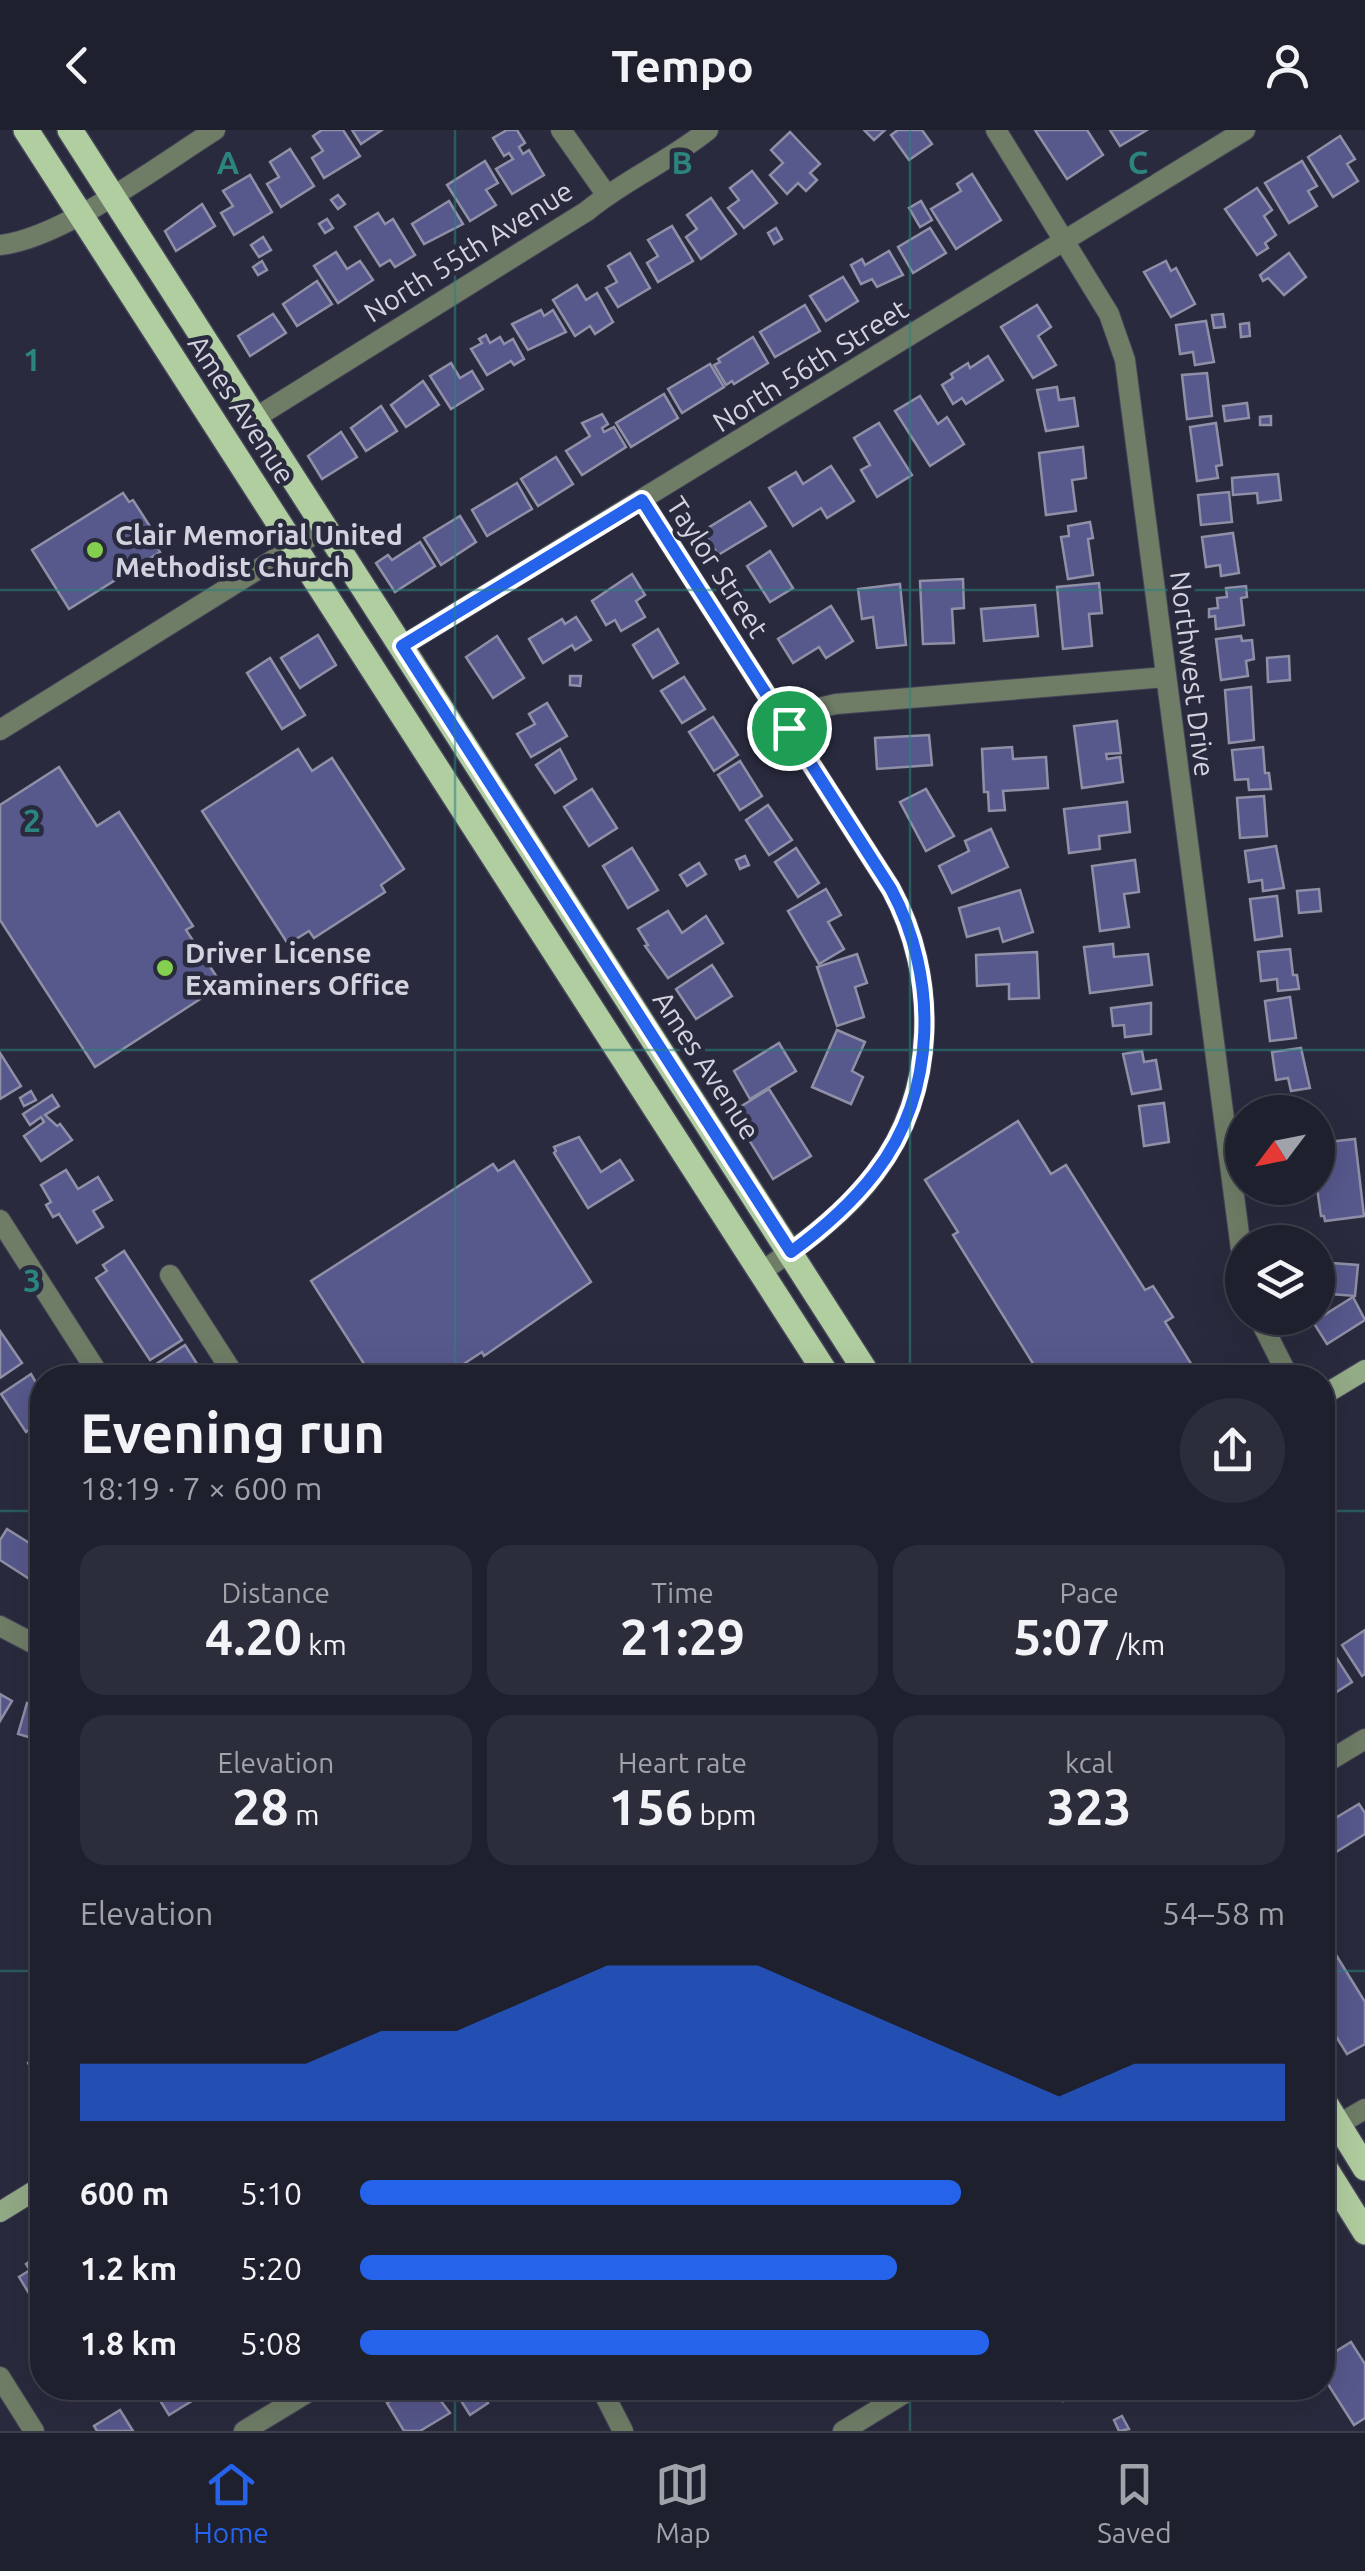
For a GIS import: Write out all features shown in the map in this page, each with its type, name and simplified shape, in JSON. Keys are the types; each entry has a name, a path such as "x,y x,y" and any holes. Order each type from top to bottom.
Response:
{"main road":[{"name":"Ames Avenue","path":"26,130 820,1365"},
{"name":"Ames Avenue","path":"70,130 862,1365"},
{"path":"1335,1388 1365,1370"},
{"path":"1335,2134 1365,2168"},
{"path":"1335,2183 1365,2232"},
{"path":"0,2212 30,2193"}],"street":[{"path":"0,245 53,230 215,130"},
{"path":"561,130 606,194"},
{"name":"North 55th Avenue","path":"255,418 587,211 606,194 652,170 708,130"},
{"name":"Northwest Drive","path":"996,130 1109,314 1122,348 1238,1225"},
{"name":"North 56th Street","path":"402,646 1245,130"},
{"name":"Taylor Street","path":"642,500 904,914 921,968 922,1062 898,1134 877,1172 834,1216 761,1272"},
{"path":"0,730 326,527"},
{"path":"789,728 823,707 836,704 1166,677"},
{"path":"0,1220 93,1365"},
{"path":"170,1275 228,1365"},
{"path":"1267,1335 1282,1365"},
{"path":"0,1626 30,1642"},
{"path":"1335,1757 1365,1739"},
{"path":"1335,2128 1365,2109"},
{"path":"0,2378 34,2431"},
{"path":"244,2431 295,2400"},
{"path":"607,2400 623,2431"},
{"path":"843,2431 894,2400"}],"building":[{"path":"322,130 343,130 360,156 324,178 312,158 323,151 313,136"},
{"path":"352,130 382,130 361,144"},
{"path":"507,130 517,130 525,143 519,147 523,154 529,150 544,175 512,194 496,169 513,159 509,153 504,156 493,138"},
{"path":"864,130 885,130 874,140"},
{"path":"898,130 922,130 932,144 909,160 891,135"},
{"path":"1035,130 1087,130 1103,155 1067,179"},
{"path":"1110,130 1147,130 1120,146"},
{"path":"790,132 820,164 810,173 817,180 806,191 798,183 787,194 770,175 783,163 771,150"},
{"path":"1340,136 1355,159 1347,164 1358,181 1333,197 1308,157"},
{"path":"290,149 314,186 281,207 267,184 279,177 270,162"},
{"path":"485,161 498,183 486,190 496,205 470,221 447,185"},
{"path":"1302,161 1317,186 1308,191 1317,206 1289,223 1265,183"},
{"path":"752,171 777,203 744,228 728,208 739,200 730,188"},
{"path":"972,174 1001,220 956,249 931,209 961,191 957,184"},
{"path":"250,175 272,212 234,235 221,213 233,206 223,191"},
{"path":"1257,188 1272,210 1264,216 1276,235 1265,243 1268,248 1257,255 1225,209"},
{"path":"338,195 345,204 338,209 331,200"},
{"path":"711,198 736,234 701,259 686,237 697,229 687,215"},
{"path":"449,201 463,224 424,244 412,224"},
{"path":"921,201 932,220 920,227 909,208"},
{"path":"202,204 215,226 176,251 165,231"},
{"path":"378,213 385,224 393,219 415,255 395,267 390,260 380,266 355,227"},
{"path":"327,219 333,228 325,233 319,224"},
{"path":"672,226 693,261 658,282 647,263 658,256 648,240"},
{"path":"776,228 782,239 774,244 768,233"},
{"path":"930,228 946,253 913,273 898,247"},
{"path":"263,237 271,250 259,257 251,245"},
{"path":"889,251 903,275 877,287 872,279 861,284 851,265 862,259 865,265"},
{"path":"336,252 347,269 360,261 373,280 338,303 314,266"},
{"path":"630,253 650,288 618,307 606,288 617,282 608,266"},
{"path":"1289,253 1306,277 1284,295 1260,275"},
{"path":"262,261 267,270 258,275 253,267"},
{"path":"1166,261 1171,271 1176,268 1195,304 1171,317 1144,272"},
{"path":"843,277 858,301 826,321 810,296"},
{"path":"317,281 332,304 297,326 283,304"},
{"path":"577,285 586,300 597,293 613,322 595,334 590,326 575,336 553,300"},
{"path":"805,305 820,331 775,357 760,332"},
{"path":"1037,305 1051,327 1038,336 1056,365 1033,378 1001,327"},
{"path":"541,310 544,316 553,310 566,332 528,350 512,324"},
{"path":"273,314 286,333 250,356 238,336"},
{"path":"1223,314 1225,327 1214,328 1212,315"},
{"path":"1206,321 1214,362 1195,365 1193,352 1180,354 1176,325"},
{"path":"1249,323 1250,336 1241,337 1240,324"},
{"path":"486,335 490,343 500,337 504,344 513,339 524,359 514,365 511,361 487,375 471,349 482,343 479,339"},
{"path":"753,337 768,363 726,385 714,365"},
{"path":"988,356 1003,380 966,404 962,398 953,404 942,385 968,363 970,368"},
{"path":"451,363 460,378 472,371 483,389 451,409 430,376"},
{"path":"710,364 724,387 682,413 668,389"},
{"path":"1207,373 1212,416 1187,419 1182,375"},
{"path":"423,381 439,405 406,427 391,405"},
{"path":"1057,387 1059,400 1074,398 1078,426 1046,431 1037,390"},
{"path":"664,394 678,418 631,447 616,423"},
{"path":"920,396 938,424 947,417 964,444 930,466 895,411"},
{"path":"1247,403 1249,418 1225,421 1223,406"},
{"path":"381,406 397,431 366,451 351,428"},
{"path":"602,414 608,424 602,428 604,432 614,427 626,447 582,475 566,451 590,436 582,423"},
{"path":"1271,416 1271,425 1260,425 1260,417"},
{"path":"879,423 912,475 877,497 861,470 870,465 854,438"},
{"path":"1216,423 1222,465 1216,466 1218,478 1197,481 1190,427"},
{"path":"341,432 357,457 322,479 308,456"},
{"path":"1083,447 1086,478 1072,480 1076,511 1046,515 1039,453"},
{"path":"556,457 573,484 538,506 521,479"},
{"path":"831,466 854,501 827,518 821,508 793,526 769,488 796,472 803,484"},
{"path":"1278,474 1281,500 1258,503 1257,493 1233,495 1232,478"},
{"path":"517,483 532,509 487,536 472,510"},
{"path":"1229,492 1232,522 1201,525 1198,495"},
{"path":"123,493 129,502 133,500 158,539 154,542 160,552 69,609 32,550"},
{"path":"750,502 766,526 718,555 703,531"},
{"path":"460,516 476,542 441,565 424,538"},
{"path":"1090,522 1093,575 1068,579 1061,537 1069,536 1068,526"},
{"path":"1233,533 1239,573 1221,576 1220,565 1206,567 1202,537"},
{"path":"420,542 435,566 395,592 376,563 388,555 392,560"},
{"path":"770,551 793,588 770,602 747,566"},
{"path":"632,574 645,595 636,601 645,617 621,631 615,620 606,625 592,601"},
{"path":"963,579 964,608 952,609 954,643 923,644 920,581"},
{"path":"1099,583 1102,613 1089,614 1092,646 1063,649 1057,587"},
{"path":"900,584 906,645 877,648 873,617 862,619 858,589"},
{"path":"1246,586 1247,597 1241,598 1244,625 1216,629 1215,616 1209,617 1209,609 1218,608 1217,598 1227,597 1226,588"},
{"path":"1035,605 1038,636 984,641 981,609"},
{"path":"831,606 853,641 826,658 819,647 793,663 778,639"},
{"path":"576,617 591,640 575,650 572,645 543,663 529,639 562,619 565,624"},
{"path":"658,629 678,663 653,678 633,645"},
{"path":"318,635 336,665 300,688 281,658"},
{"path":"497,636 524,678 493,698 466,657"},
{"path":"1241,636 1242,641 1252,640 1254,659 1246,661 1248,676 1221,680 1216,639"},
{"path":"1289,656 1290,680 1268,682 1267,658"},
{"path":"270,658 305,715 282,729 247,673"},
{"path":"570,676 581,676 580,686 570,685"},
{"path":"684,677 705,709 682,723 661,691"},
{"path":"1251,687 1254,740 1229,743 1225,690"},
{"path":"547,703 567,736 531,757 517,734 535,724 529,714"},
{"path":"713,717 738,755 714,771 689,732"},
{"path":"1117,721 1121,753 1106,754 1107,759 1120,757 1123,782 1082,788 1074,726"},
{"path":"929,735 932,765 877,769 875,738"},
{"path":"1012,747 1013,759 1046,757 1048,788 1003,791 1005,810 989,811 982,749"},
{"path":"1263,747 1271,789 1249,790 1248,779 1235,780 1232,750"},
{"path":"298,749 312,771 332,758 404,869 381,885 385,892 314,938 309,931 288,944 202,811"},
{"path":"560,749 576,779 555,793 536,765"},
{"path":"740,761 762,796 740,810 718,775"},
{"path":"59,767 97,826 119,812 193,926 186,930 222,985 95,1067 0,920 0,805"},
{"path":"592,789 617,828 589,846 564,807"},
{"path":"926,789 954,836 926,851 900,802"},
{"path":"1264,796 1267,836 1240,838 1237,798"},
{"path":"1127,802 1130,832 1099,836 1100,849 1069,853 1064,809"},
{"path":"768,805 792,840 769,855 746,820"},
{"path":"991,829 1008,867 952,893 939,866 969,851 965,841"},
{"path":"1276,846 1284,888 1263,891 1262,880 1249,882 1245,851"},
{"path":"632,848 658,890 628,908 603,866"},
{"path":"796,848 819,883 798,897 775,862"},
{"path":"745,856 749,865 740,869 736,860"},
{"path":"1135,860 1139,892 1124,894 1129,927 1100,931 1092,866"},
{"path":"699,863 706,874 687,886 680,875"},
{"path":"826,889 841,915 828,922 844,949 819,964 788,911"},
{"path":"1319,889 1321,911 1299,913 1297,891"},
{"path":"1020,890 1033,932 1003,942 999,928 967,937 959,908"},
{"path":"1277,896 1282,936 1255,940 1250,899"},
{"path":"668,911 682,933 706,916 723,943 668,978 638,929"},
{"path":"1113,944 1114,957 1148,954 1152,985 1090,993 1084,947"},
{"path":"1290,949 1299,989 1278,991 1277,979 1261,981 1258,952"},
{"path":"1037,952 1039,998 1009,999 1009,984 977,986 976,955"},
{"path":"857,954 867,983 855,987 864,1017 837,1026 817,967"},
{"path":"712,965 732,996 696,1019 676,989"},
{"path":"1290,997 1296,1038 1270,1041 1265,1001"},
{"path":"1151,1003 1151,1034 1125,1037 1124,1025 1113,1026 1111,1008"},
{"path":"837,1030 865,1042 852,1071 863,1077 851,1104 812,1087"},
{"path":"779,1043 796,1071 750,1099 734,1071"},
{"path":"1301,1048 1310,1088 1291,1091 1288,1078 1276,1080 1272,1052"},
{"path":"1142,1051 1144,1062 1156,1060 1161,1089 1132,1094 1123,1054"},
{"path":"0,1053 21,1086 0,1099"},
{"path":"769,1089 811,1156 773,1179 732,1112"},
{"path":"31,1091 36,1100 24,1106 20,1098"},
{"path":"52,1095 59,1106 45,1115 57,1126 60,1124 72,1140 41,1161 24,1136 44,1122 41,1117 30,1125 23,1114"},
{"path":"1164,1103 1169,1142 1144,1146 1139,1106"},
{"path":"1018,1121 1051,1174 1066,1165 1145,1290 1153,1286 1173,1317 1165,1322 1192,1365 1034,1365 953,1235 958,1232 925,1180"},
{"path":"579,1137 601,1172 620,1160 633,1180 588,1208 554,1153 554,1147"},
{"path":"1355,1139 1364,1216 1325,1221 1319,1205 1335,1205 1335,1141"},
{"path":"514,1161 591,1282 484,1356 482,1352 462,1365 365,1365 311,1281 493,1164 498,1171"},
{"path":"66,1170 78,1189 98,1177 112,1200 93,1211 103,1227 77,1243 59,1214 53,1217 46,1205 51,1202 41,1185"},
{"path":"124,1251 182,1340 150,1360 96,1278 107,1271 103,1265"},
{"path":"1335,1263 1358,1265 1355,1296 1335,1294"},
{"path":"1353,1297 1365,1320 1327,1344 1321,1335 1335,1335 1335,1308"},
{"path":"0,1331 22,1363 0,1378"},
{"path":"185,1345 198,1365 155,1365"},
{"path":"30,1375 30,1429 26,1432 1,1394"},
{"path":"7,1529 30,1543 30,1579 0,1560 0,1540"},
{"path":"1365,1630 1365,1674 1362,1676 1342,1645"},
{"path":"1335,1656 1352,1682 1335,1693"},
{"path":"0,1694 12,1701 0,1721"},
{"path":"27,1703 30,1704 30,1738 18,1734"},
{"path":"1359,1804 1365,1813 1365,1834 1335,1853 1335,1818"},
{"path":"1335,1953 1365,2002 1365,2044 1347,2054 1335,2035"},
{"path":"30,2270 30,2295 19,2277"},
{"path":"1351,2342 1365,2364 1365,2418 1354,2425 1335,2395 1335,2352"},
{"path":"160,2400 193,2400 169,2415"},
{"path":"440,2400 450,2413 420,2431 404,2431 387,2403"},
{"path":"461,2400 486,2400 488,2403 470,2415"},
{"path":"120,2410 133,2431 97,2431 94,2426"},
{"path":"1122,2416 1129,2429 1119,2431 1114,2420"}],"place":[{"name":"Clair Memorial United Methodist Church","path":"95,550"},
{"name":"Driver License Examiners Office","path":"165,968"}],"route":[{"path":"642,500 789,728 904,914 921,968 924,995 922,1062 898,1134 877,1172 812,1237 791,1252 402,646 642,500"}]}
